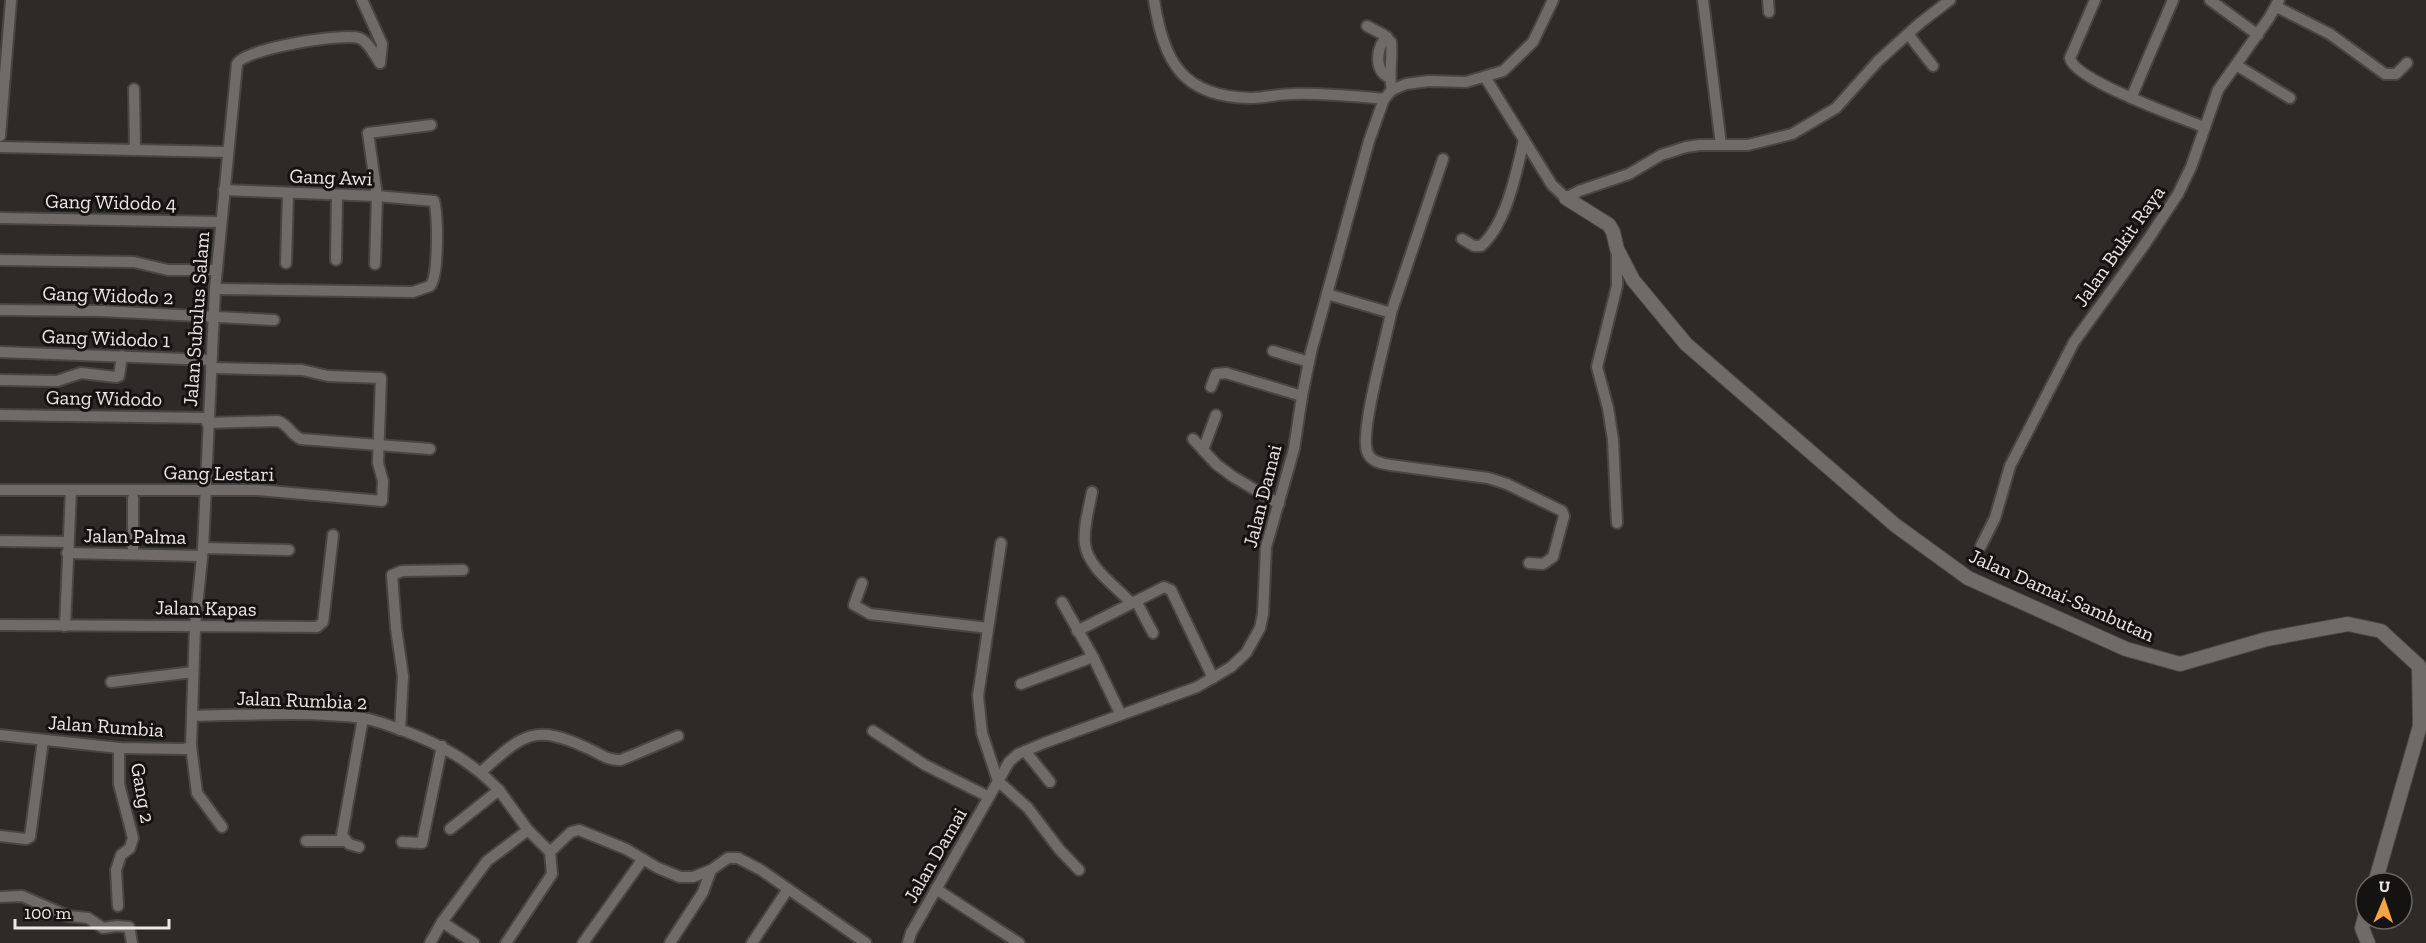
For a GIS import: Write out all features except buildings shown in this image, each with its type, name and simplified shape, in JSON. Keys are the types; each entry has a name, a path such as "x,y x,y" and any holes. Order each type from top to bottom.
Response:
{"street":[{"path":"0,136 4,35 11,0"},
{"name":"Jalan Subulus Salam","path":"191,746 195,626 202,552 215,289 236,67 240,58 255,52 302,43 351,38 365,41 380,63 382,44 362,0"},
{"path":"1154,0 1158,27 1167,54 1185,77 1210,93 1251,98 1289,94 1331,94 1384,99"},
{"path":"1366,26 1387,36 1391,42 1393,59 1389,77 1392,90 1406,84 1429,81 1466,82 1503,71 1533,42 1552,0"},
{"path":"1703,0 1721,145"},
{"path":"1768,0 1769,12"},
{"path":"1485,77 1552,185 1566,198 1579,191 1629,174 1661,155 1693,146 1748,145 1792,134 1844,100 1878,61 1950,0"},
{"path":"2095,0 2070,58 2071,64 2131,98 2204,128"},
{"path":"2131,98 2173,0"},
{"path":"2210,0 2258,35"},
{"path":"2278,3 2330,34 2385,74 2396,74 2407,63"},
{"name":"Jalan Bukit Raya","path":"1981,546 1995,518 2010,466 2063,362 2074,342 2178,194 2192,167 2218,90 2278,3"},
{"path":"1908,34 1933,66"},
{"path":"2236,65 2290,98"},
{"path":"134,89 135,150"},
{"name":"Jalan Damai","path":"908,943 911,933 1009,762 1025,751 1120,713 1182,693 1213,678 1246,653 1260,628 1265,594 1266,547 1294,449 1309,362 1369,141 1384,99 1392,90"},
{"path":"375,264 377,196 368,133 431,125"},
{"path":"1462,239 1474,246 1481,246 1490,239 1510,195 1524,140"},
{"path":"0,147 228,152"},
{"path":"1443,159 1391,313 1371,405 1367,453 1375,461 1390,465 1497,481 1562,511 1564,516 1553,557 1543,564 1529,563"},
{"name":"Gang Awi","path":"215,289 413,292 432,284 435,277 435,202 432,200 224,190"},
{"path":"286,263 288,194"},
{"path":"336,260 337,195"},
{"name":"Jalan Damai-Sambutan","path":"1566,198 1609,225 1617,249 1633,280 1686,344 1895,525 1968,578 2126,649 2181,664 2267,639 2348,624 2381,631 2419,666 2420,726 2378,871"},
{"name":"Gang Widodo 4","path":"0,218 221,222"},
{"path":"1617,249 1617,286 1597,367 1608,408 1613,440 1617,523"},
{"path":"0,260 134,262 168,270 217,270"},
{"path":"1327,294 1391,313"},
{"name":"Gang Widodo 2","path":"0,310 101,311 274,320"},
{"path":"1273,351 1309,362"},
{"name":"Gang Widodo 1","path":"0,352 122,356 302,370 334,377 381,378 380,446"},
{"path":"0,380 57,381 81,373 116,377 121,371 122,356"},
{"path":"1211,387 1216,374 1226,373 1302,396"},
{"name":"Gang Widodo","path":"0,415 278,421 286,424 293,435 301,439 430,449"},
{"path":"1203,450 1216,415"},
{"path":"1193,439 1232,476 1279,504"},
{"name":"Gang Lestari","path":"0,490 258,490 382,501 383,481 378,463 380,446"},
{"path":"65,626 71,490"},
{"path":"1092,492 1085,534 1086,551 1094,565 1134,602 1153,633"},
{"path":"133,498 134,553"},
{"name":"Jalan Kapas","path":"0,625 317,627 323,622 333,535"},
{"name":"Jalan Palma","path":"0,541 134,553 289,550"},
{"path":"1000,543 978,696 982,733 998,781 1028,808 1059,849 1079,870"},
{"path":"400,730 403,676 392,575 402,571 463,570"},
{"path":"862,583 854,605 870,614 988,628"},
{"path":"1077,631 1164,587 1170,589 1213,678"},
{"path":"1062,602 1093,657 1120,713"},
{"path":"1021,684 1093,657"},
{"path":"111,682 193,672"},
{"name":"Jalan Rumbia 2","path":"192,716 287,714 363,718 400,730 442,746 481,772 499,790 528,830 550,852"},
{"path":"344,841 342,836 363,718"},
{"path":"873,731 925,765 989,797"},
{"path":"481,772 520,741 534,734 548,734 578,743 613,760 630,757 678,736"},
{"name":"Jalan Rumbia","path":"0,735 118,748 185,749 191,746 197,792 222,827"},
{"path":"0,836 30,837 43,740"},
{"path":"402,842 422,843 442,746"},
{"name":"Gang 2","path":"118,748 119,784 132,827 132,844 121,855 118,862 116,883 118,906"},
{"path":"1025,751 1050,782"},
{"path":"450,829 499,790"},
{"path":"430,943 442,922 487,861 528,830"},
{"path":"506,943 552,874 550,852 571,832 579,830 626,849 680,877 693,877 711,870 728,858 738,858 761,870 866,943"},
{"path":"306,842 344,841 359,847"},
{"path":"583,943 643,859"},
{"path":"670,943 703,892 711,870"},
{"path":"752,943 788,889"},
{"path":"936,889 1019,943"},
{"path":"0,897 22,896 68,916 88,918 103,928 129,927 132,943"},
{"path":"442,922 474,943"}]}
